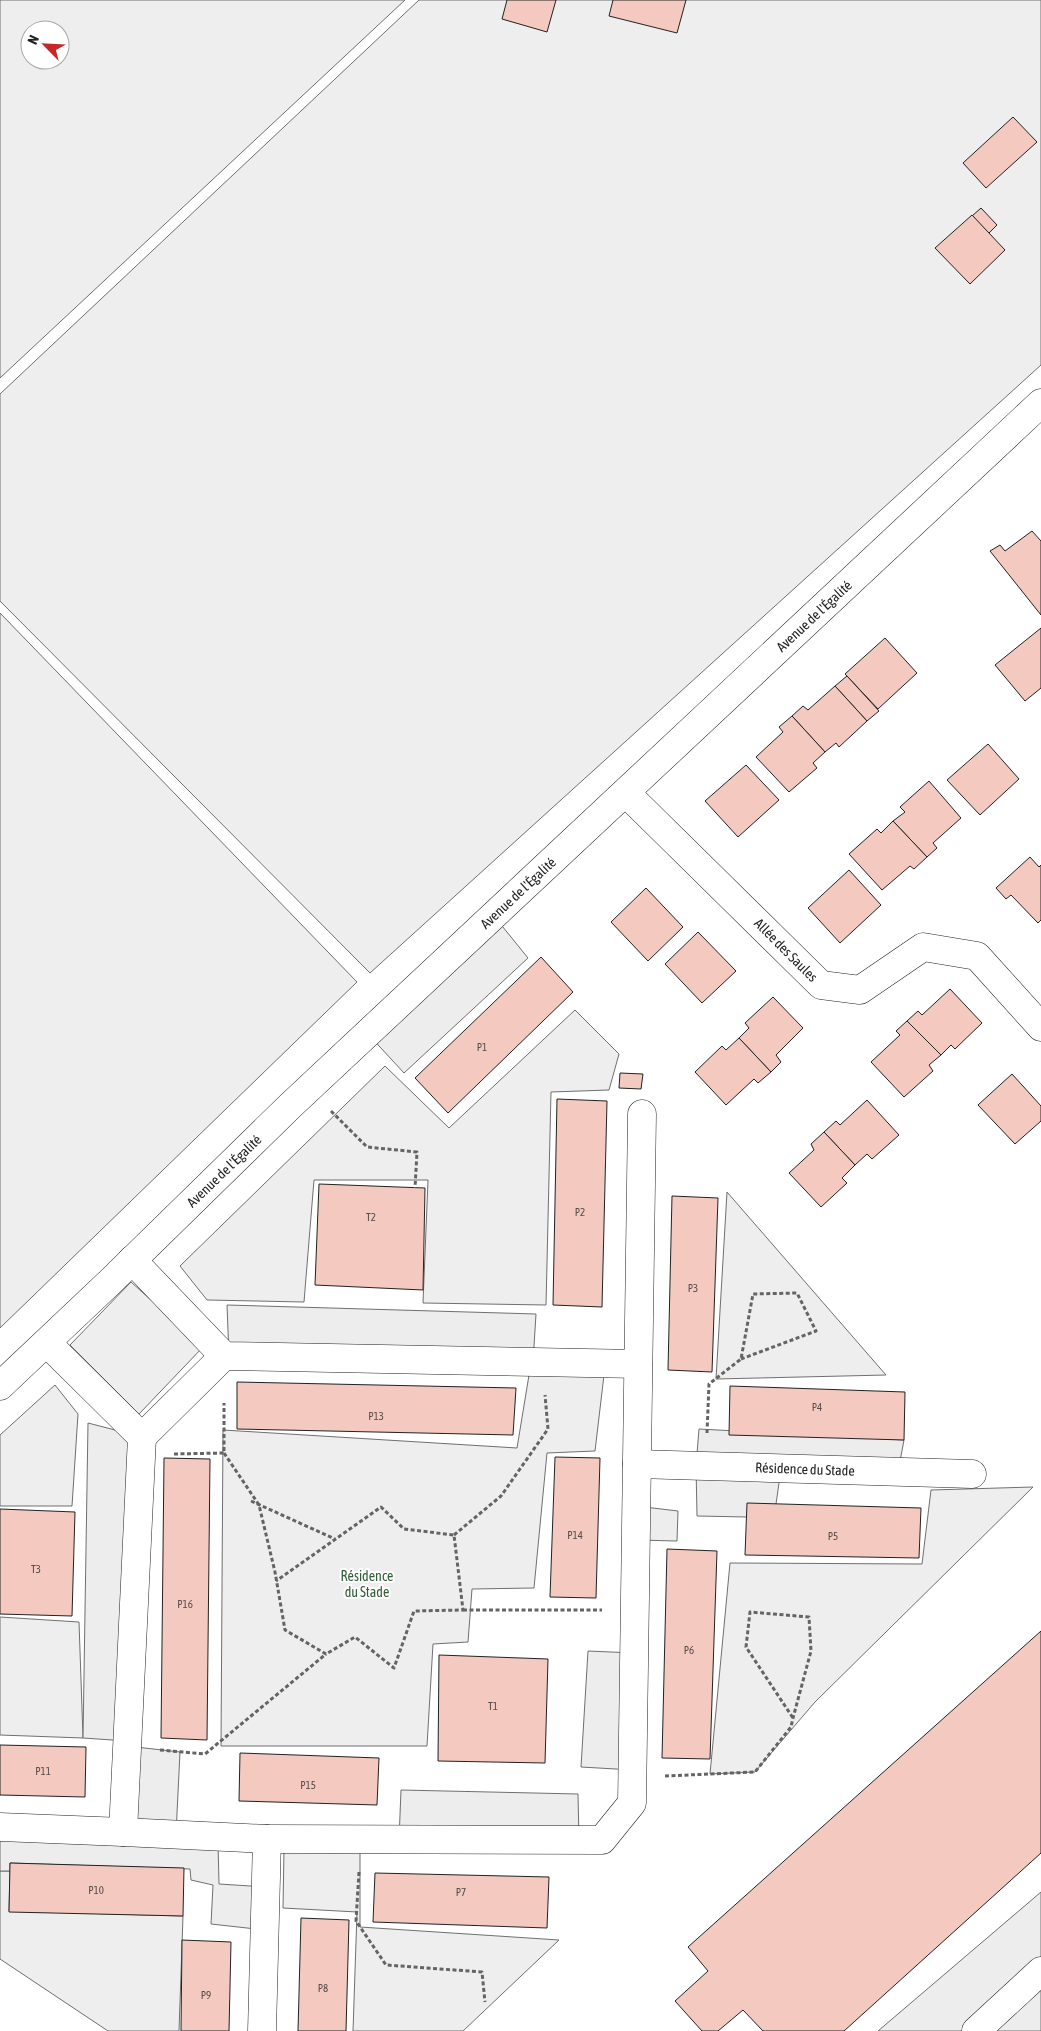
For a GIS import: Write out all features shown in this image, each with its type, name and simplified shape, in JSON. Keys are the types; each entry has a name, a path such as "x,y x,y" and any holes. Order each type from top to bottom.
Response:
{"street":[{"name":"Avenue de l'Égalité","path":"0,1386 47,1343 308,1089 1041,404"},
{"name":"Allée des Saules","path":"626,793 821,985 860,990 923,947 977,956 1041,1027"},
{"path":"0,1827 267,1839 602,1840 632,1803 642,1114"},
{"path":"132,1260 224,1356 638,1364"},
{"path":"47,1343 142,1446"},
{"path":"123,1832 142,1446 224,1356"},
{"name":"Résidence du Stade","path":"637,1464 972,1474"},
{"path":"262,2031 267,1839"},
{"path":"976,2031 1041,1971"}],"path":[{"path":"308,1089 367,1147 417,1152 415,1188"},
{"path":"705,1466 709,1384 741,1359 816,1332 797,1293 753,1294 741,1359"},
{"path":"224,1356 224,1453 259,1505 285,1630 326,1654"},
{"path":"276,1582 380,1507 404,1529 454,1536 501,1496 548,1430 543,1362"},
{"path":"142,1446 224,1453"},
{"path":"251,1501 335,1539"},
{"path":"454,1536 463,1610"},
{"path":"127,1746 205,1754 326,1654 355,1637 394,1668 414,1611 635,1610"},
{"path":"632,1777 755,1772 790,1727 793,1718 811,1651 809,1617 750,1612 746,1647 793,1718"},
{"path":"361,1839 356,1921 386,1965 482,1972 485,2002"}],"green space":[{"path":"0,0 405,0 0,378"},
{"path":"419,0 1041,0 1041,365 370,973 0,601 0,394"},
{"path":"0,613 357,982 0,1328"},
{"path":"575,1010 619,1054 609,1090 551,1092 546,1305 423,1303 428,1180 314,1180 304,1302 207,1300 180,1266 385,1066 449,1128"},
{"path":"727,1192 886,1375 716,1379"},
{"path":"131,1282 203,1347 139,1414 70,1345"},
{"path":"530,1369 604,1375 595,1451 547,1453 534,1588 472,1589 468,1642 433,1644 427,1746 221,1746 223,1430 517,1448"},
{"path":"55,1385 78,1414 72,1506 0,1506 0,1435"},
{"path":"1033,1487 815,1702 755,1772 710,1774 730,1563 922,1564 931,1490"},
{"path":"0,1617 79,1622 83,1738 0,1735"},
{"path":"284,1849 360,1849 360,1927 559,1940 463,2031 353,2031 357,1912 283,1908"},
{"path":"0,1871 10,1871 9,1911 183,1916 179,2031 108,2031 0,1959"}],"shaded area":[{"path":"494,916 528,958 404,1073 368,1034"},
{"path":"227,1305 536,1314 533,1362 229,1356"},
{"path":"88,1423 142,1437 127,1741 83,1738"},
{"path":"699,1429 904,1440 898,1472 781,1469 776,1504 747,1517 697,1516 696,1466"},
{"path":"636,1506 678,1511 677,1541 636,1540"},
{"path":"588,1651 634,1653 633,1770 581,1767"},
{"path":"127,1746 180,1752 176,1834 123,1832"},
{"path":"401,1790 578,1794 579,1840 399,1840"},
{"path":"0,1829 218,1842 219,1884 266,1887 265,1930 211,1924 213,1885 191,1880 190,1869 10,1863 10,1871 0,1871"},
{"path":"1041,1892 1041,2031 878,2031"}],"building":[{"path":"507,0 556,0 547,32 502,19"},
{"path":"613,0 686,0 677,33 609,16"},
{"path":"1013,117 1037,142 986,188 963,163"},
{"path":"981,208 997,225 989,233 972,216"},
{"path":"972,215 1005,250 970,284 935,248"},
{"path":"1032,531 1041,541 1041,615 990,551 1000,545 1005,551"},
{"path":"1041,628 1041,688 1025,701 995,665"},
{"path":"885,638 917,673 878,709 845,674"},
{"path":"847,676 879,711 867,721 835,686"},
{"path":"835,686 867,721 839,747 836,743 825,752 792,716 803,706 808,710"},
{"path":"792,716 825,752 813,763 817,768 789,792 756,757 783,732 779,727"},
{"path":"988,744 1019,779 980,815 947,780"},
{"path":"746,765 779,800 738,837 705,801"},
{"path":"929,781 961,818 933,843 937,848 927,857 893,821 905,812 900,807"},
{"path":"893,821 927,857 914,869 910,866 882,890 849,854 877,829 881,833"},
{"path":"1030,857 1039,867 1041,865 1041,920 1038,923 1011,895 1006,899 996,888"},
{"path":"849,870 881,905 840,943 808,908"},
{"path":"646,888 683,927 648,961 611,922"},
{"path":"698,932 736,971 702,1003 665,964"},
{"path":"541,957 573,992 448,1113 415,1078"},
{"path":"950,989 982,1023 955,1049 951,1045 941,1055 907,1021 918,1011 922,1015"},
{"path":"773,997 803,1028 776,1055 781,1062 771,1072 739,1038 749,1028 745,1023"},
{"path":"907,1021 941,1055 929,1065 933,1071 904,1097 871,1062 900,1035 896,1031"},
{"path":"739,1038 771,1072 758,1083 754,1079 726,1105 695,1072 722,1046 726,1050"},
{"path":"620,1073 643,1074 641,1089 619,1088"},
{"path":"1012,1074 1041,1106 1041,1121 1015,1144 978,1105"},
{"path":"557,1099 607,1101 602,1307 553,1305"},
{"path":"867,1100 899,1135 872,1159 867,1154 855,1165 824,1132 836,1121 840,1125"},
{"path":"824,1132 855,1165 842,1178 847,1183 821,1207 789,1173 814,1150 811,1144"},
{"path":"319,1184 425,1188 423,1290 315,1285"},
{"path":"672,1196 718,1198 712,1372 668,1370"},
{"path":"237,1382 516,1388 513,1435 237,1429"},
{"path":"730,1386 905,1392 904,1440 729,1435"},
{"path":"555,1457 600,1458 596,1598 550,1597"},
{"path":"164,1458 210,1459 207,1740 161,1738"},
{"path":"747,1503 921,1508 919,1558 745,1555"},
{"path":"0,1509 75,1512 72,1616 0,1614"},
{"path":"667,1549 717,1551 710,1759 662,1758"},
{"path":"1041,1631 1041,1853 844,2031 763,2031 743,2010 718,2031 702,2031 675,2001 708,1971 688,1947"},
{"path":"439,1655 548,1659 545,1763 438,1761"},
{"path":"0,1745 86,1747 85,1797 0,1795"},
{"path":"240,1753 379,1758 377,1805 239,1801"},
{"path":"10,1863 184,1868 183,1916 9,1912"},
{"path":"375,1873 549,1877 547,1928 373,1922"},
{"path":"301,1918 349,1920 346,2031 298,2031"},
{"path":"182,1940 231,1942 229,2031 181,2031"}]}
